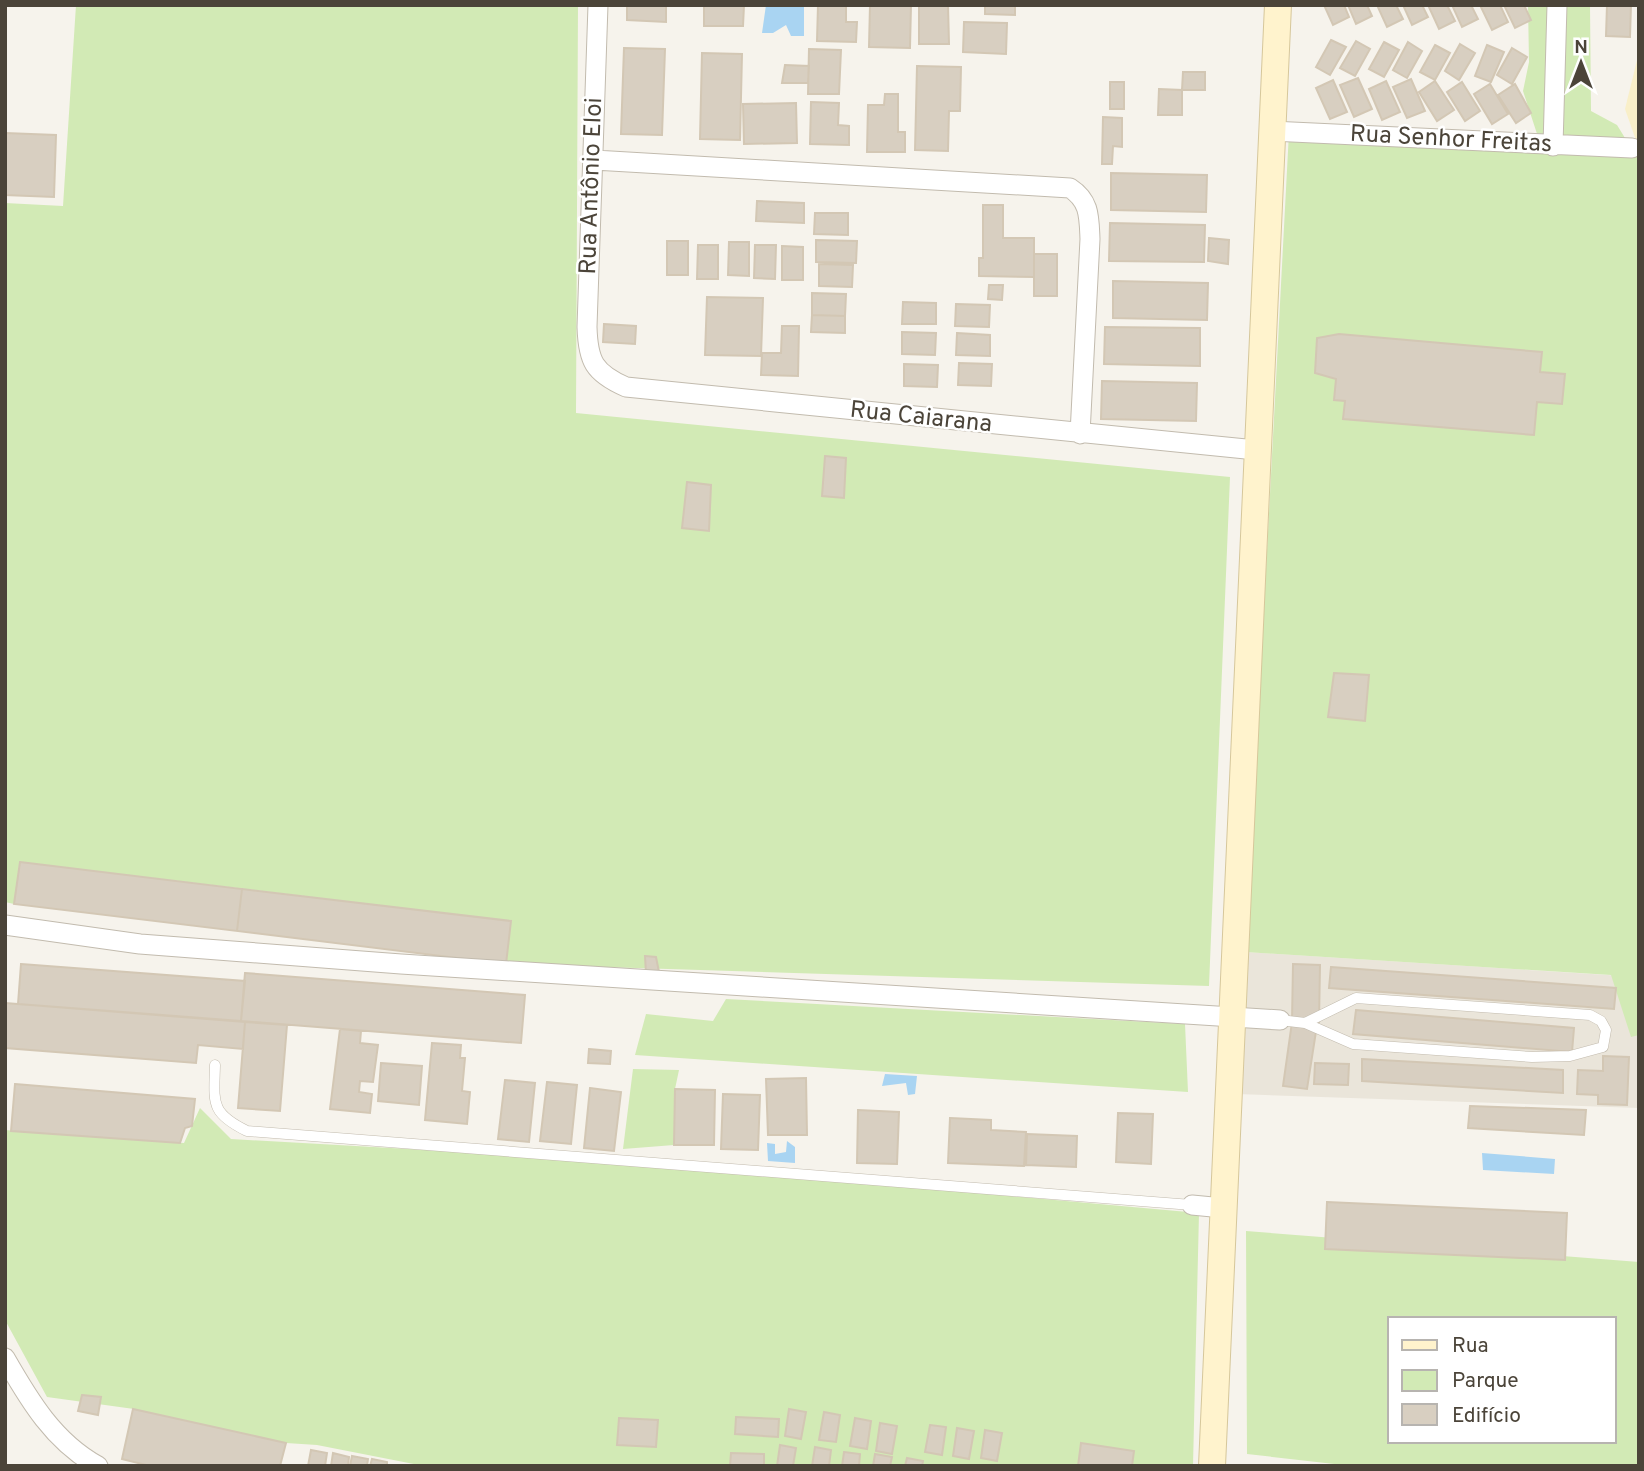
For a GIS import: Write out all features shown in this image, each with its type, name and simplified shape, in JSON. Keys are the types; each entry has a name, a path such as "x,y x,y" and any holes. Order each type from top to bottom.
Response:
{"main road":[{"path":"1212,1466 1278,5"}],"street":[{"name":"Rua Antônio Eloi","path":"594,365 588,348 587,327 598,5"},
{"path":"1553,146 1557,5"},
{"name":"Rua Senhor Freitas","path":"1271,131 1632,148"},
{"path":"594,160 1070,188 1082,196 1089,212 1080,434"},
{"name":"Rua Caiarana","path":"594,365 604,377 626,387 1256,450"},
{"path":"5,925 140,944 401,964 1280,1020"},
{"path":"1192,1205 1223,1208"},
{"path":"5,1358 47,1423 76,1454 97,1466"}],"lane":[{"path":"1280,1020 1304,1023 1353,1044 1532,1057 1592,1052 1603,1047 1606,1039 1601,1021 1590,1015 1356,998 1304,1023"},
{"path":"215,1065 214,1102 226,1121 247,1131 1192,1205"}],"shaded area":[{"path":"1246,952 1639,977 1639,1108 1237,1094"}],"green space":[{"path":"76,5 578,5 576,413 1230,477 1209,986 506,964 511,921 20,862 14,904 5,902 5,203 63,206"},
{"path":"1528,5 1590,5 1591,111 1617,125 1625,138 1539,140 1523,91 1529,62"},
{"path":"1289,132 1639,154 1639,1035 1631,1037 1611,975 1246,952"},
{"path":"726,999 1185,1024 1188,1092 635,1055 646,1014 713,1021"},
{"path":"633,1069 679,1070 675,1089 674,1145 623,1149"},
{"path":"200,1108 231,1139 622,1161 1199,1213 1193,1466 424,1466 317,1445 286,1443 134,1409 47,1397 5,1320 5,1130 184,1143"},
{"path":"1246,1231 1639,1262 1639,1466 1352,1466 1247,1454"}],"sand":[{"path":"1639,52 1639,149 1625,109"}],"water":[{"path":"766,5 804,7 804,36 791,36 786,25 773,33 762,33"},
{"path":"885,1074 917,1076 915,1094 908,1095 906,1083 882,1086"},
{"path":"787,1141 795,1147 795,1163 768,1161 767,1143 775,1144 775,1154 786,1152"},
{"path":"1482,1153 1555,1159 1554,1174 1483,1170"}],"building":[{"path":"627,5 666,5 666,22 627,20"},
{"path":"704,5 744,5 743,26 704,26"},
{"path":"818,5 846,5 846,22 857,22 856,42 817,41"},
{"path":"870,5 911,5 910,48 869,47"},
{"path":"919,5 948,5 949,44 919,44"},
{"path":"985,5 1015,5 1015,15 985,14"},
{"path":"1324,5 1344,5 1349,17 1333,25"},
{"path":"1348,5 1367,5 1372,16 1356,24"},
{"path":"1377,5 1396,5 1403,19 1387,27"},
{"path":"1403,5 1422,5 1428,17 1412,25"},
{"path":"1428,5 1447,5 1455,21 1439,29"},
{"path":"1452,5 1471,5 1478,19 1462,27"},
{"path":"1480,5 1500,5 1508,22 1492,30"},
{"path":"1504,5 1524,5 1531,20 1515,28"},
{"path":"1607,5 1631,5 1630,37 1606,36"},
{"path":"964,22 1007,23 1006,54 963,52"},
{"path":"1331,40 1346,47 1330,75 1316,67"},
{"path":"1356,41 1370,49 1355,76 1340,68"},
{"path":"1384,42 1399,50 1384,77 1369,69"},
{"path":"1408,42 1422,51 1407,78 1393,70"},
{"path":"1460,44 1475,53 1459,80 1445,71"},
{"path":"1435,45 1450,53 1435,80 1420,72"},
{"path":"1487,45 1504,52 1491,82 1475,76"},
{"path":"624,48 665,49 662,135 621,134"},
{"path":"1512,48 1527,57 1512,84 1497,75"},
{"path":"809,49 841,50 839,94 808,94"},
{"path":"702,53 742,54 740,140 700,139"},
{"path":"785,65 809,66 808,83 782,83"},
{"path":"917,66 961,67 960,111 949,111 948,151 915,150"},
{"path":"1183,72 1205,72 1205,90 1182,90"},
{"path":"1358,78 1372,109 1354,117 1340,85"},
{"path":"1411,79 1425,111 1407,118 1393,87"},
{"path":"1333,80 1347,112 1330,119 1316,88"},
{"path":"1386,81 1400,112 1382,120 1369,89"},
{"path":"1435,81 1454,110 1437,121 1419,92"},
{"path":"1110,82 1124,82 1124,109 1110,109"},
{"path":"1462,82 1480,111 1465,121 1447,92"},
{"path":"1490,84 1508,114 1492,124 1474,94"},
{"path":"1515,84 1531,113 1516,123 1498,95"},
{"path":"1159,89 1182,90 1182,115 1158,115"},
{"path":"885,94 898,94 898,132 905,132 905,152 867,152 868,105 884,105"},
{"path":"811,102 839,103 838,125 849,126 849,145 810,144"},
{"path":"796,103 797,143 744,144 743,104"},
{"path":"1103,117 1122,118 1122,147 1113,146 1112,164 1102,164"},
{"path":"5,133 56,135 54,197 5,195"},
{"path":"1111,173 1207,175 1206,212 1111,210"},
{"path":"757,201 804,203 804,223 756,221"},
{"path":"983,205 1003,205 1003,238 1034,238 1034,277 979,276 979,258 983,258"},
{"path":"815,213 848,213 848,235 814,234"},
{"path":"1110,223 1205,225 1204,262 1109,261"},
{"path":"1209,238 1229,240 1228,264 1208,261"},
{"path":"816,240 857,241 856,263 816,262"},
{"path":"667,241 688,241 688,275 667,275"},
{"path":"729,242 749,242 749,276 728,275"},
{"path":"698,245 718,245 718,279 697,279"},
{"path":"755,245 776,245 775,279 754,278"},
{"path":"782,246 803,247 803,280 782,280"},
{"path":"1034,254 1057,254 1057,296 1034,296"},
{"path":"819,264 853,265 852,287 819,286"},
{"path":"1113,281 1208,283 1207,320 1113,318"},
{"path":"989,285 1003,285 1002,300 988,299"},
{"path":"812,293 846,294 845,316 812,315"},
{"path":"707,297 763,298 761,356 705,355"},
{"path":"903,302 936,303 936,324 902,324"},
{"path":"956,304 990,305 989,327 955,326"},
{"path":"812,315 845,316 845,333 811,332"},
{"path":"604,324 636,326 635,344 603,342"},
{"path":"782,326 799,326 798,376 761,375 762,353 781,353"},
{"path":"1105,327 1200,328 1200,366 1104,364"},
{"path":"902,332 936,333 935,355 902,354"},
{"path":"957,333 990,335 990,356 956,355"},
{"path":"1339,334 1542,352 1540,372 1565,374 1562,404 1537,402 1534,435 1343,419 1345,401 1334,400 1336,379 1315,373 1317,338"},
{"path":"959,363 992,364 991,386 958,385"},
{"path":"904,364 938,365 937,387 904,386"},
{"path":"1102,381 1197,383 1196,421 1101,419"},
{"path":"825,456 846,458 844,498 822,496"},
{"path":"687,482 711,485 709,531 682,528"},
{"path":"1334,673 1369,675 1365,721 1328,717"},
{"path":"20,862 242,889 237,931 14,904"},
{"path":"242,889 511,921 506,964 237,931"},
{"path":"645,956 656,957 660,977 646,974"},
{"path":"21,964 245,981 241,1021 18,1004"},
{"path":"1293,964 1320,965 1319,1022 1292,1022"},
{"path":"1331,967 1616,988 1614,1009 1329,988"},
{"path":"245,973 525,995 521,1043 241,1021"},
{"path":"5,1003 245,1022 243,1049 198,1045 196,1063 5,1048"},
{"path":"1356,1010 1574,1028 1572,1052 1353,1034"},
{"path":"245,1022 287,1025 280,1111 238,1108"},
{"path":"1292,1022 1317,1025 1307,1089 1283,1086"},
{"path":"340,1029 361,1031 360,1043 378,1045 373,1082 360,1081 359,1092 372,1094 370,1113 330,1109"},
{"path":"432,1043 461,1045 460,1058 465,1058 462,1091 470,1092 467,1124 425,1120"},
{"path":"589,1049 611,1051 610,1064 588,1063"},
{"path":"1603,1056 1629,1057 1627,1105 1598,1104 1598,1095 1577,1094 1578,1070 1603,1071"},
{"path":"1362,1059 1563,1070 1563,1093 1362,1081"},
{"path":"381,1063 422,1066 419,1105 378,1101"},
{"path":"1315,1063 1349,1064 1348,1085 1314,1084"},
{"path":"806,1078 807,1135 768,1135 766,1079"},
{"path":"505,1080 535,1083 529,1142 498,1139"},
{"path":"547,1082 577,1085 571,1144 540,1141"},
{"path":"15,1084 195,1099 192,1126 185,1128 180,1143 11,1131"},
{"path":"590,1088 621,1092 614,1151 584,1148"},
{"path":"675,1089 715,1090 714,1145 674,1145"},
{"path":"723,1094 760,1095 758,1150 721,1149"},
{"path":"1470,1106 1586,1110 1584,1135 1468,1128"},
{"path":"858,1110 899,1112 897,1164 857,1163"},
{"path":"1118,1113 1153,1114 1151,1164 1116,1162"},
{"path":"950,1118 991,1120 991,1130 1026,1132 1024,1166 948,1163"},
{"path":"1027,1134 1077,1136 1076,1167 1026,1165"},
{"path":"1327,1202 1567,1213 1565,1260 1325,1249"},
{"path":"82,1395 101,1397 98,1415 78,1411"},
{"path":"133,1409 286,1443 280,1466 150,1466 122,1459"},
{"path":"789,1409 806,1412 801,1439 785,1436"},
{"path":"824,1412 840,1415 836,1442 819,1440"},
{"path":"736,1417 779,1419 778,1437 735,1434"},
{"path":"619,1418 658,1420 656,1447 617,1445"},
{"path":"855,1418 871,1421 867,1449 850,1446"},
{"path":"880,1423 897,1426 892,1454 876,1451"},
{"path":"930,1425 946,1427 942,1455 925,1452"},
{"path":"957,1428 974,1431 969,1459 953,1456"},
{"path":"985,1430 1002,1433 997,1461 981,1458"},
{"path":"1081,1443 1134,1451 1132,1466 1078,1466"},
{"path":"780,1445 796,1448 793,1466 777,1466"},
{"path":"815,1447 831,1450 829,1466 812,1466"},
{"path":"311,1450 327,1453 325,1466 308,1466"},
{"path":"844,1452 860,1454 859,1466 842,1466"},
{"path":"333,1453 349,1457 348,1466 331,1466"},
{"path":"731,1453 764,1454 764,1466 730,1466"},
{"path":"875,1454 892,1457 890,1466 873,1466"},
{"path":"352,1456 368,1459 367,1466 350,1466"},
{"path":"907,1458 923,1461 922,1466 905,1466"},
{"path":"372,1459 387,1462 387,1466 370,1466"}]}
